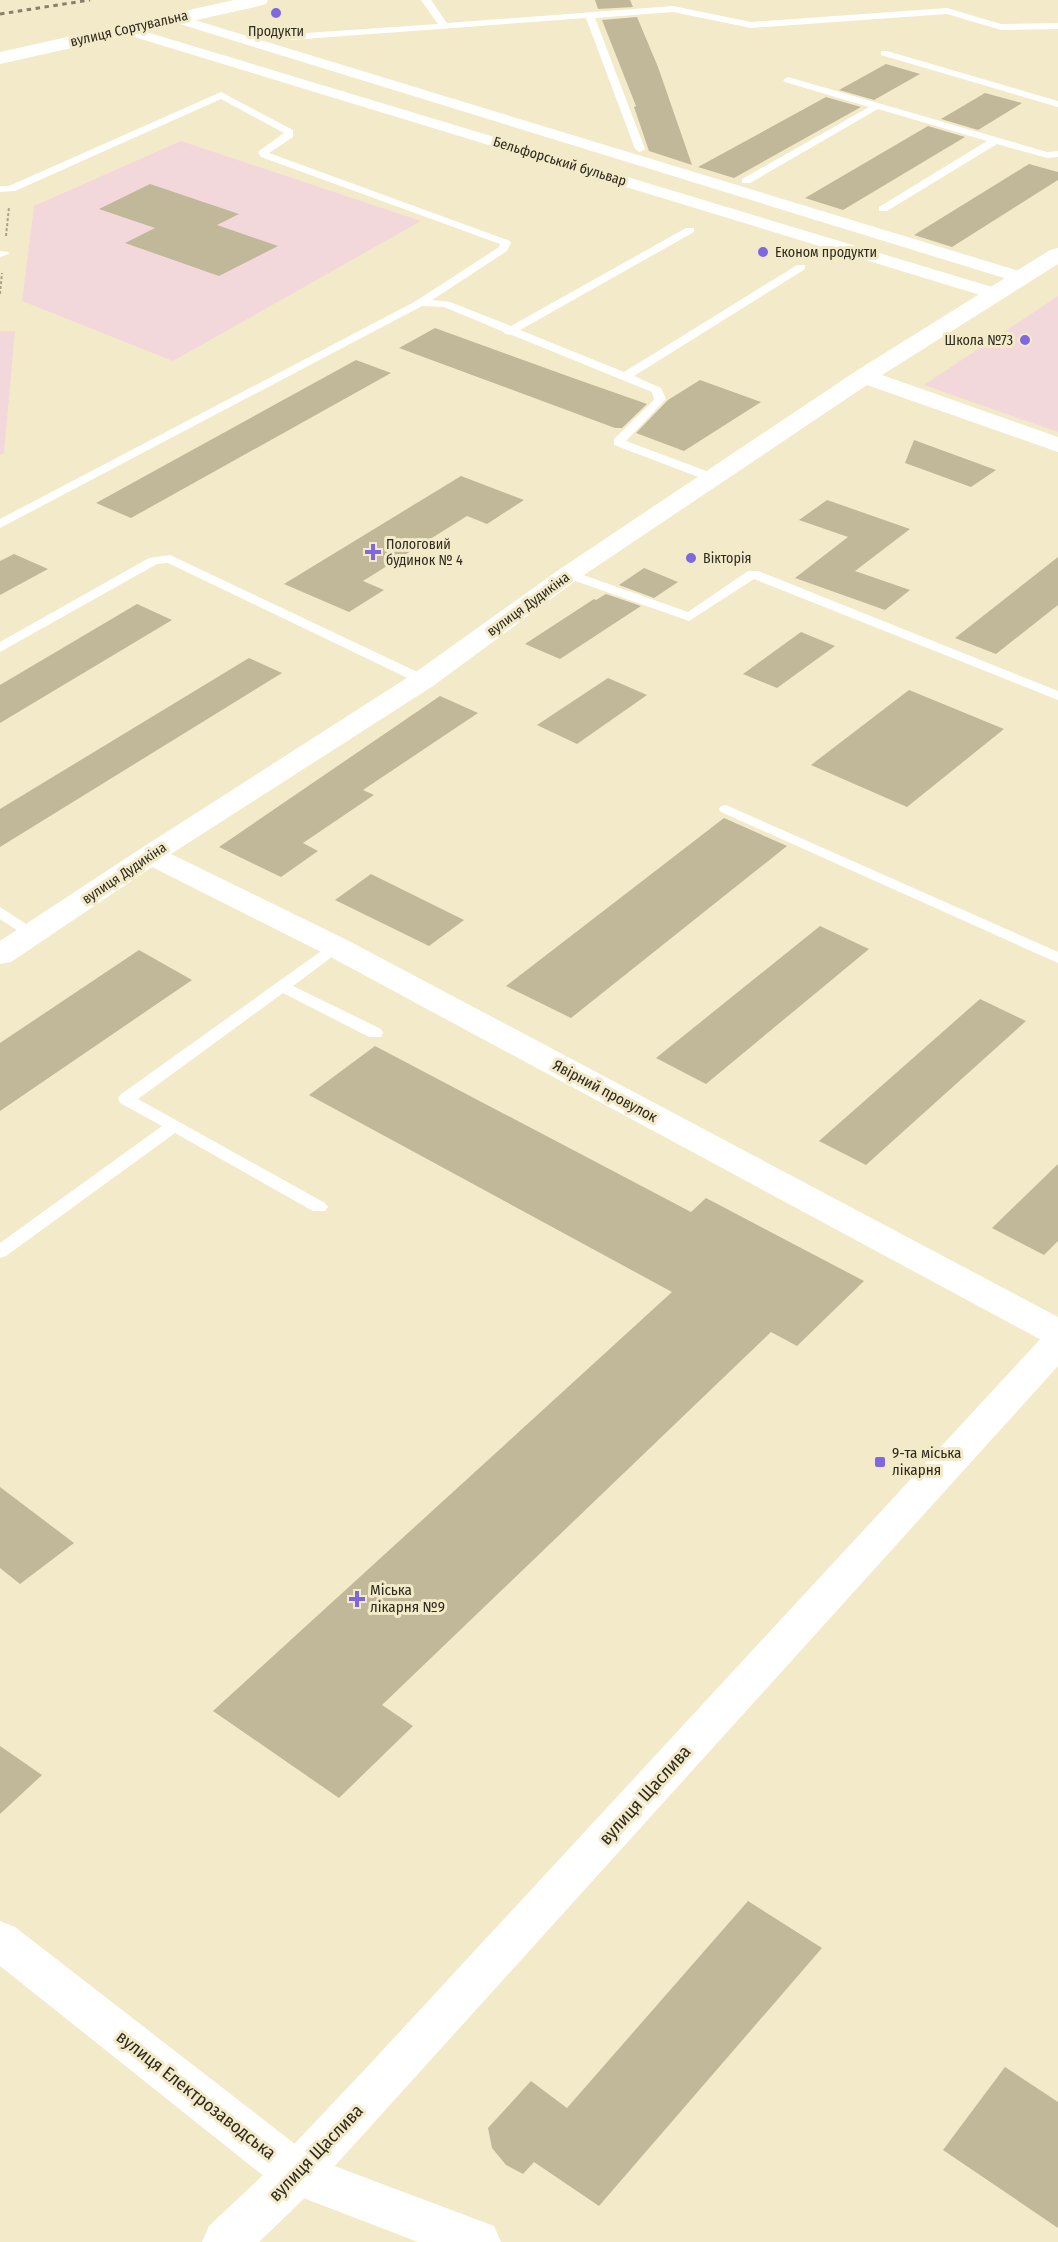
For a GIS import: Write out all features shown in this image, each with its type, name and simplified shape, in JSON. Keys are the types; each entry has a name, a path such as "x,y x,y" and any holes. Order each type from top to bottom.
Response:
{"street":[{"name":"вулиця Сортувальна","path":"0,58 259,0"},
{"name":"Бельфорський бульвар","path":"175,18 1023,278"},
{"name":"Бельфорський бульвар","path":"123,29 996,294"},
{"name":"вулиця Дудикіна","path":"0,956 150,855 423,680 569,574 864,376 1058,255"},
{"path":"864,376 1058,445"},
{"name":"Явірний провулок","path":"150,855 336,947 1058,1333"},
{"name":"вулиця Щаслива","path":"226,2242 297,2174 1058,1343"},
{"name":"вулиця Електрозаводська","path":"0,1940 297,2174 477,2242"}],"lane":[{"path":"426,0 444,26"},
{"path":"291,37 673,9 738,24 766,25 946,11 958,12 1001,27 1058,26"},
{"path":"589,15 640,149"},
{"path":"884,53 1058,104"},
{"path":"788,80 1047,156 1058,154"},
{"path":"0,189 11,189 221,95 289,132 289,135 263,153 269,157 506,243 503,249 420,303 0,524"},
{"path":"746,181 878,106"},
{"path":"883,209 994,141"},
{"path":"509,332 690,230"},
{"path":"625,377 801,267"},
{"path":"420,303 446,304 509,332 657,390 660,399 618,442 712,478"},
{"path":"0,648 154,561 170,559 423,680"},
{"path":"569,574 689,617 753,574 1058,696"},
{"path":"726,809 1058,958"},
{"path":"0,912 33,934"},
{"path":"319,1207 126,1100 336,947"},
{"path":"281,986 375,1033"},
{"path":"0,1252 174,1126"}],"shaded area":[{"path":"181,141 421,221 173,361 22,301 34,206"},
{"name":"Школа №73","path":"1058,296 1058,432 924,385"},
{"path":"0,331 15,331 4,453 0,455"}],"building":[{"path":"595,0 630,0 633,7 598,9"},
{"path":"637,17 658,67 692,165 649,151 634,107 636,106 602,20"},
{"path":"886,64 920,74 874,100 839,90"},
{"path":"985,93 1022,103 978,130 941,119"},
{"path":"826,97 861,107 734,178 698,167"},
{"path":"928,126 965,137 843,210 805,198"},
{"path":"1029,164 1058,172 1058,180 952,247 914,235"},
{"path":"150,184 239,214 217,225 278,246 219,276 125,243 155,228 99,209"},
{"path":"435,328 647,404 622,428 615,428 399,348"},
{"path":"356,360 391,373 131,518 96,503"},
{"path":"700,380 761,402 684,451 636,433 668,400"},
{"path":"914,440 996,470 971,487 905,463"},
{"name":"Пологовий будинок № 4","path":"461,476 524,500 487,524 467,516 363,581 384,590 349,612 284,584"},
{"path":"827,500 910,529 855,571 910,590 885,610 795,578 848,537 799,520"},
{"path":"14,554 48,569 0,595 0,561"},
{"path":"1058,557 1058,605 996,654 955,638"},
{"path":"644,568 678,582 654,598 619,585"},
{"path":"606,594 641,606 560,659 525,644 594,599"},
{"path":"137,604 172,620 0,723 0,685"},
{"path":"801,632 835,646 777,688 743,674"},
{"path":"249,658 282,673 0,847 0,809"},
{"path":"608,678 647,695 577,744 537,725"},
{"path":"909,690 1004,729 907,807 811,765"},
{"path":"440,696 478,713 363,790 374,795 303,843 318,851 281,877 219,847"},
{"path":"724,818 787,846 571,1018 506,986"},
{"path":"371,874 464,920 429,946 335,900"},
{"path":"820,926 869,949 706,1084 656,1058"},
{"path":"139,950 192,980 0,1111 0,1043"},
{"path":"980,999 1026,1021 866,1165 819,1141"},
{"path":"375,1046 691,1212 706,1198 864,1281 797,1346 771,1332 382,1705 413,1726 339,1798 213,1711 672,1292 309,1095"},
{"path":"1058,1164 1058,1241 1044,1255 992,1228"},
{"path":"0,1487 74,1543 20,1584 0,1568"},
{"path":"0,1746 42,1775 0,1814"},
{"path":"748,1901 822,1948 599,2206 534,2162 523,2174 506,2165 492,2148 488,2128 531,2081 567,2108"},
{"path":"1005,2067 1058,2102 1058,2228 943,2150"}],"railway":[{"path":"0,14 90,0"}],"place":[{"name":"Продукти","path":"276,13"},
{"name":"Економ продукти","path":"763,252"},
{"name":"Школа №73","path":"1025,340"},
{"name":"Пологовий будинок № 4","path":"373,552"},
{"name":"Вікторія","path":"691,558"},
{"name":"9-та міська лікарня","path":"880,1462"},
{"name":"Міська лікарня №9","path":"357,1599"}]}
